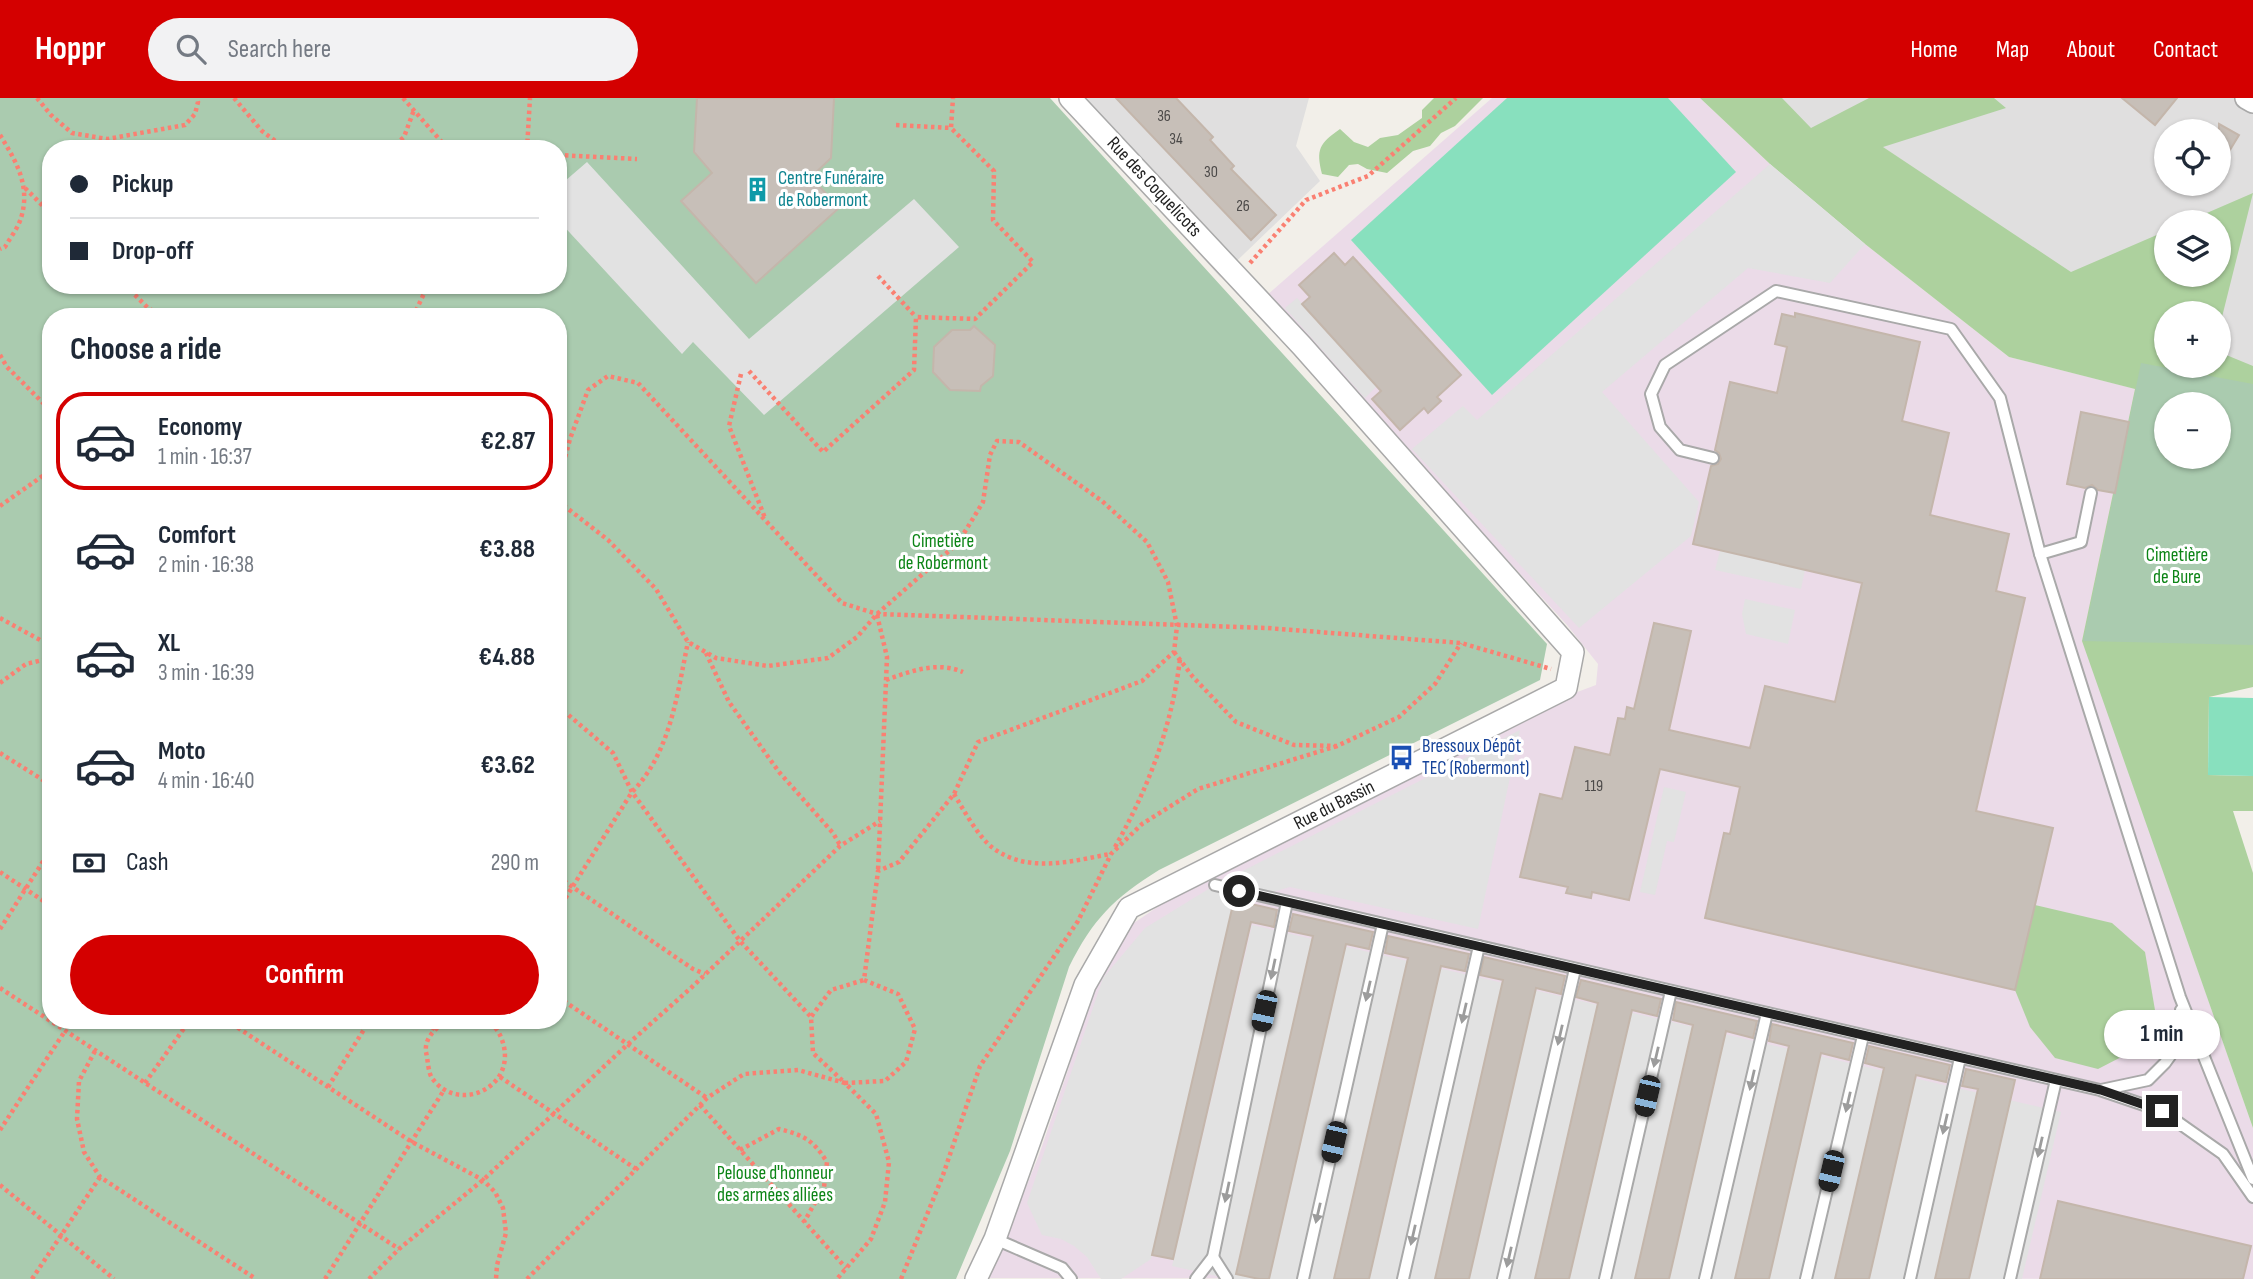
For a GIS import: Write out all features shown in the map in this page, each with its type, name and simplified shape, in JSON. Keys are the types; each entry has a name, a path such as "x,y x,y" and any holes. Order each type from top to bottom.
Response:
{"street":[{"name":"Rue des Coquelicots","path":"1070,98 1237,276"},
{"path":"2246,98 2253,102"},
{"path":"1237,276 1573,652 1569,674"},
{"name":"Rue du Bassin","path":"976,1279 995,1238 1085,985 1129,908 1554,695 1566,688 1569,674"}],"lane":[{"path":"1713,458 1679,450 1660,427 1651,394 1665,365 1776,291 1951,329 2000,398 2040,554 2179,997 2253,1179"},
{"path":"2040,554 2081,542 2091,493"},
{"path":"1215,885 2101,1090 2162,1111 2223,1154 2253,1197"},
{"path":"1196,1279 1213,1256 1287,902"},
{"path":"1303,1279 1383,924"},
{"path":"1403,1279 1479,946"},
{"path":"1503,1279 1575,969"},
{"path":"1605,1279 1671,991"},
{"path":"2101,1090 2148,1080 2165,1063 2183,1038 2179,997"},
{"path":"1704,1279 1767,1013"},
{"path":"1806,1279 1863,1036"},
{"path":"1910,1279 1960,1058"},
{"path":"2010,1279 2056,1080"},
{"path":"995,1238 1062,1268 1071,1279"},
{"path":"1213,1256 1227,1279"}],"path":[{"path":"37,98 51,115 72,133 107,139 185,125 195,114 197,98"},
{"path":"234,98 262,131 274,140"},
{"path":"403,98 440,140"},
{"path":"528,140 530,98"},
{"path":"951,128 953,98"},
{"path":"1237,276 1266,248 1306,200 1368,176 1456,98"},
{"path":"400,140 414,110"},
{"path":"896,125 951,128 994,171 993,220 1033,262 975,319 916,317"},
{"path":"0,135 18,165 25,187 21,218 5,247 0,249"},
{"path":"567,155 638,159"},
{"path":"25,187 42,205"},
{"path":"750,371 823,452 914,370 916,317 878,276"},
{"path":"134,294 148,308"},
{"path":"0,355 7,367 42,402"},
{"path":"741,374 729,426 767,522"},
{"path":"567,450 588,390 608,376 638,383 842,603 877,614 1267,628 1461,643 1569,674"},
{"path":"567,508 608,540 656,589 688,642 716,658 768,666 828,658 858,636 877,614 958,543 983,502 990,455 997,441 1019,442 1102,501 1147,542 1168,582 1177,626 1174,652 1142,681 978,742 954,794 899,862 878,871"},
{"path":"0,506 42,476"},
{"path":"864,980 878,871 887,657 877,614"},
{"path":"0,618 42,641"},
{"path":"567,896 632,792 645,778 668,734 688,642"},
{"path":"1174,652 1193,677 1236,722 1294,745 1337,746 1399,717 1435,684 1461,643"},
{"path":"705,652 729,702 779,772 833,833 840,846"},
{"path":"954,794 992,848 1023,862 1057,864 1111,854 1138,807 1157,759 1180,659"},
{"path":"0,683 26,664 42,660"},
{"path":"886,680 916,669 949,666 963,672"},
{"path":"567,714 613,753 632,792 740,941 811,1017"},
{"path":"0,753 42,779"},
{"path":"369,1279 399,1249 483,1180 840,846 880,821"},
{"path":"0,929 42,863"},
{"path":"0,872 42,900"},
{"path":"567,883 693,969 705,974"},
{"path":"527,1279 707,1098 744,1074 798,1070 845,1083 885,1080 906,1062 915,1029 898,994 864,980 831,990 811,1017 813,1053 845,1083 876,1114 890,1162 885,1202 870,1239 837,1279"},
{"path":"0,988 42,1016"},
{"path":"567,1003 707,1098"},
{"path":"62,1029 399,1249"},
{"path":"145,1083 184,1029"},
{"path":"240,1029 412,1142 483,1180 495,1192 503,1208 506,1233 496,1279"},
{"path":"328,1087 364,1029"},
{"path":"435,1029 425,1046 430,1077 444,1090 467,1096 492,1086 500,1077 506,1053 497,1029"},
{"path":"0,1130 65,1031"},
{"path":"95,1051 79,1081 77,1119 84,1152 100,1177 256,1279"},
{"path":"500,1077 636,1170"},
{"path":"325,1279 444,1090"},
{"path":"700,1105 847,1269"},
{"path":"740,1150 779,1129 797,1133 815,1144 827,1162 824,1187 804,1222"},
{"path":"32,1279 100,1177"},
{"path":"0,1185 114,1279"}],"shaded area":[{"path":"1060,98 1309,98 1296,146 1320,181 1220,277"},
{"path":"1492,98 1700,98 1770,164 1865,244 2009,357 2136,389 2083,641 2253,1128 2253,1279 989,1278 1039,1155 1092,989 1131,925 1175,895 1564,697 1596,685 1598,664 1567,625 1266,296"},
{"path":"1767,98 2253,98 2253,384 2221,378 2231,378 2231,301 2154,301 2154,365 2141,363"},
{"path":"587,162 749,339 914,199 959,247 764,415 693,342 682,354 567,230 567,179"},
{"path":"1770,164 1865,244 1830,283 1748,268 1602,392 1699,502 1691,536 1579,628 1412,449 1463,406 1477,420"},
{"path":"1297,298 1377,386 1365,398 1285,308"},
{"path":"1720,551 1805,570 1801,589 1715,570"},
{"path":"1745,599 1795,610 1788,644 1746,634 1742,614"},
{"path":"1520,730 1478,929 1290,887 1234,903 1151,1259 1121,1279 1101,1279 1087,1257 1074,1246 1061,1239 1042,1235 1027,1203 1103,978 1145,928 1215,885"},
{"path":"1664,787 1686,792 1674,842 1667,841 1655,895 1640,892"},
{"path":"1252,925 2061,1112 2022,1279 1230,1279 1172,1266"}],"green space":[{"name":"Cimetière de Robermont","path":"0,98 1050,98 1547,644 1540,680 1159,870 1129,890 1106,911 1069,967 1010,1151 956,1279 0,1279"},
{"path":"1434,98 1483,98 1455,126 1441,133 1430,146 1413,151 1387,173 1367,169 1358,164 1349,165 1338,177 1322,174 1319,159 1323,143 1340,129 1354,142 1368,147 1380,138 1398,135 1422,118 1422,110"},
{"path":"1507,98 1668,98 1736,172 1492,395 1351,240"},
{"path":"1700,98 1782,98 1811,128 1869,98 1994,98 2006,108 1883,147 2071,272 2154,236 2154,287 2230,287 2226,301 2154,301 2154,378 2231,378 2231,357 2253,366 2253,687 2209,697 2208,775 2253,776 2253,811 2233,811 2253,873 2253,1128 2082,641 2135,389 2009,357 1865,244 1770,164"},
{"path":"2253,193 2231,281 2231,210 2214,210"},
{"name":"Cimetière de Bure","path":"2141,363 2154,365 2154,378 2221,378 2253,384 2253,645 2083,641"},
{"path":"2209,697 2253,698 2253,776 2208,775"},
{"path":"2035,905 2112,923 2145,952 2155,1010 2131,1052 2098,1069 2055,1058 2030,1027 2015,990"}],"building":[{"name":"Centre Funéraire de Robermont","path":"697,98 834,98 831,158 811,177 839,208 756,283 681,201 712,173 694,152"},
{"path":"1116,98 1176,98 1213,137 1210,140 1234,166 1231,169 1276,215 1251,240"},
{"path":"2122,98 2177,98 2160,119 2154,119 2154,124"},
{"path":"2231,131 2239,135 2231,148"},
{"path":"1334,253 1345,265 1353,257 1461,375 1437,397 1441,401 1428,413 1424,408 1400,430 1372,399 1381,391 1302,304 1310,297 1299,285"},
{"path":"1795,313 1920,342 1902,421 1949,433 1930,515 2009,534 1996,591 2025,598 1976,811 2053,828 2015,990 1705,918 1724,833 1730,834 1740,787 1660,769 1629,900 1592,892 1591,898 1566,893 1568,887 1520,877 1540,794 1562,799 1575,747 1610,755 1618,718 1625,719 1627,707 1634,709 1654,623 1691,631 1669,730 1750,748 1765,686 1835,702 1862,583 1693,544 1711,466 1718,464 1721,459 1715,450 1730,382 1777,393 1787,347 1775,344 1782,314 1795,317"},
{"path":"974,326 995,345 993,376 981,386 980,391 950,390 933,372 934,347 952,330 970,330"},
{"path":"2081,412 2129,422 2115,493 2098,490 2092,485 2085,488 2067,484"},
{"path":"1234,900 1277,910 1274,927 1251,922 1173,1259 1152,1255"},
{"path":"1293,914 1373,932 1369,949 1346,944 1269,1279 1259,1279 1236,1274 1313,936 1289,931"},
{"path":"1388,936 1469,954 1465,971 1441,966 1369,1279 1334,1279 1408,958 1385,953"},
{"path":"1484,957 1565,976 1561,994 1536,988 1469,1279 1435,1279 1503,980 1480,975"},
{"path":"1581,980 1661,999 1657,1016 1632,1010 1569,1279 1535,1279 1598,1003 1576,997"},
{"path":"1676,1002 1757,1021 1753,1038 1726,1031 1669,1279 1635,1279 1693,1025 1673,1020"},
{"path":"1772,1024 1853,1043 1849,1060 1821,1053 1769,1279 1735,1279 1789,1046 1769,1041"},
{"path":"1869,1046 1950,1065 1946,1082 1916,1075 1869,1279 1835,1279 1884,1068 1865,1063"},
{"path":"1966,1069 2015,1080 1969,1279 1935,1279 1978,1089 1962,1086"},
{"path":"2058,1201 2251,1246 2243,1279 2040,1279"}],"place":[{"name":"Centre Funéraire de Robermont","path":"758,189"},
{"name":"Bressoux Dépôt TEC (Robermont)","path":"1402,757"}],"route":[{"path":"1239,891 2101,1090 2162,1111"}],"park label":[{"name":"Pelouse d'honneur des armées alliées","path":"775,1184"}]}
